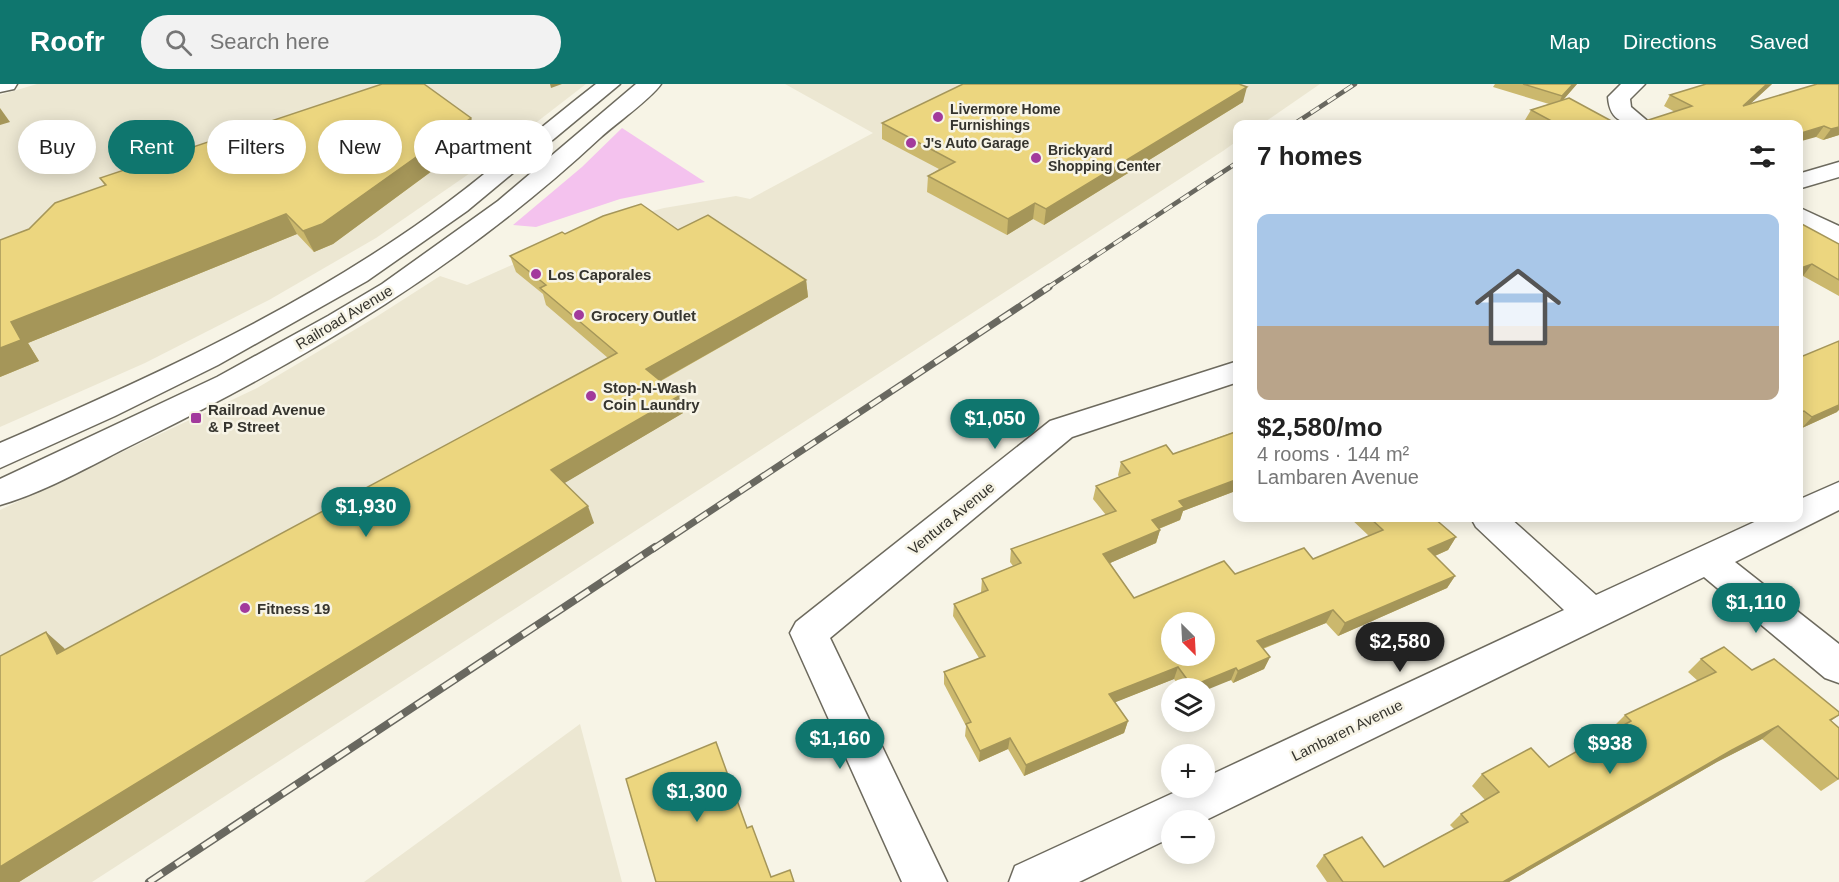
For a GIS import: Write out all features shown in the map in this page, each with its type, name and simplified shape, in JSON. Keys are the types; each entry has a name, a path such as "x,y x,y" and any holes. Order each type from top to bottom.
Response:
{"street":[{"path":"0,86 6,84"},
{"name":"Railroad Avenue","path":"0,456 229,348 354,277 453,211 609,84"},
{"name":"Railroad Avenue","path":"0,493 204,396 385,293 505,208 650,84"},
{"path":"1634,84 1619,97 1620,109 1635,120"},
{"path":"1803,180 1839,169"},
{"path":"1803,217 1839,236"},
{"name":"Ventura Avenue","path":"925,882 809,633 1061,429 1233,373"},
{"path":"1803,513 1839,495"},
{"path":"1492,522 1591,614"},
{"name":"Lambaren Avenue","path":"1031,882 1786,522"},
{"path":"1707,560 1839,666"}],"shaded area":[{"path":"37,84 586,84 539,120 414,120 414,174 469,174 376,238 269,300 145,363 0,427 0,95"},
{"path":"785,84 1320,84 1268,120 1233,120 1233,144 1223,151 92,882 0,882 0,510 257,388 440,276 467,285 604,224 664,208 736,196 750,199 873,133"},
{"path":"622,128 705,182 620,199 536,227 513,225 582,167"},
{"path":"580,724 622,882 364,882"}],"building":[{"path":"382,84 424,84 471,118 468,120 414,120 414,159 402,167 402,120 318,120 318,174 392,174 322,224 303,231 286,214 11,322 21,340 0,348 0,240 29,229 55,203 106,185 100,178 112,174 195,174 195,146 207,142 207,174 306,174 306,120 274,120"},
{"name":"Brickyard Shopping Center","path":"963,84 1239,84 1247,87 1046,209 1035,203 1008,219 928,176 955,162 882,123"},
{"path":"1523,84 1573,84 1562,96"},
{"path":"1706,84 1767,84 1743,106 1817,84 1839,84 1839,127 1831,129 1824,126 1803,132 1803,120 1648,120 1692,106 1670,95"},
{"path":"1569,98 1610,120 1550,120 1531,110"},
{"path":"641,204 678,230 708,215 806,280 646,369 679,396 551,470 588,506 0,867 0,656 46,632 57,654 617,353 540,288 546,285 510,256 562,232 565,234 603,216"},
{"path":"1803,225 1839,244 1839,280 1812,264 1803,267"},
{"path":"1839,341 1839,405 1812,417 1803,411 1803,356"},
{"path":"1233,433 1233,481 1179,501 1184,507 1152,520 1160,530 1103,554 1134,598 1224,561 1235,574 1304,548 1313,559 1383,530 1374,522 1439,522 1456,537 1428,549 1455,576 1345,623 1333,610 1257,641 1270,657 1238,671 1236,668 1212,678 1186,678 1178,667 1109,694 1128,721 1026,765 1010,738 980,751 966,724 971,722 944,672 985,656 954,604 988,590 982,579 1021,563 1011,549 1116,511 1096,486 1130,473 1121,462 1166,445 1173,454"},
{"path":"1724,647 1752,670 1774,659 1839,712 1839,715 1830,720 1839,728 1838,779 1778,726 1732,750 1503,882 1343,882 1324,855 1362,837 1384,867 1468,822 1461,814 1499,792 1482,774 1531,748 1549,767 1631,721 1625,715 1716,672 1701,659"},
{"path":"716,742 747,828 752,826 771,877 790,870 794,882 656,882 626,779"}],"railway":[{"path":"1300,120 1355,84"},
{"path":"1047,288 1233,165"},
{"path":"653,549 1049,287"},
{"path":"149,882 655,547"}],"place":[{"name":"Livermore Home Furnishings","path":"938,117"},
{"name":"J's Auto Garage","path":"911,143"},
{"name":"Brickyard Shopping Center","path":"1036,158"},
{"name":"Los Caporales","path":"536,274"},
{"name":"Grocery Outlet","path":"579,315"},
{"name":"Stop-N-Wash Coin Laundry","path":"591,396"},
{"name":"Railroad Avenue & P Street","path":"196,418"},
{"name":"Fitness 19","path":"245,608"}]}
